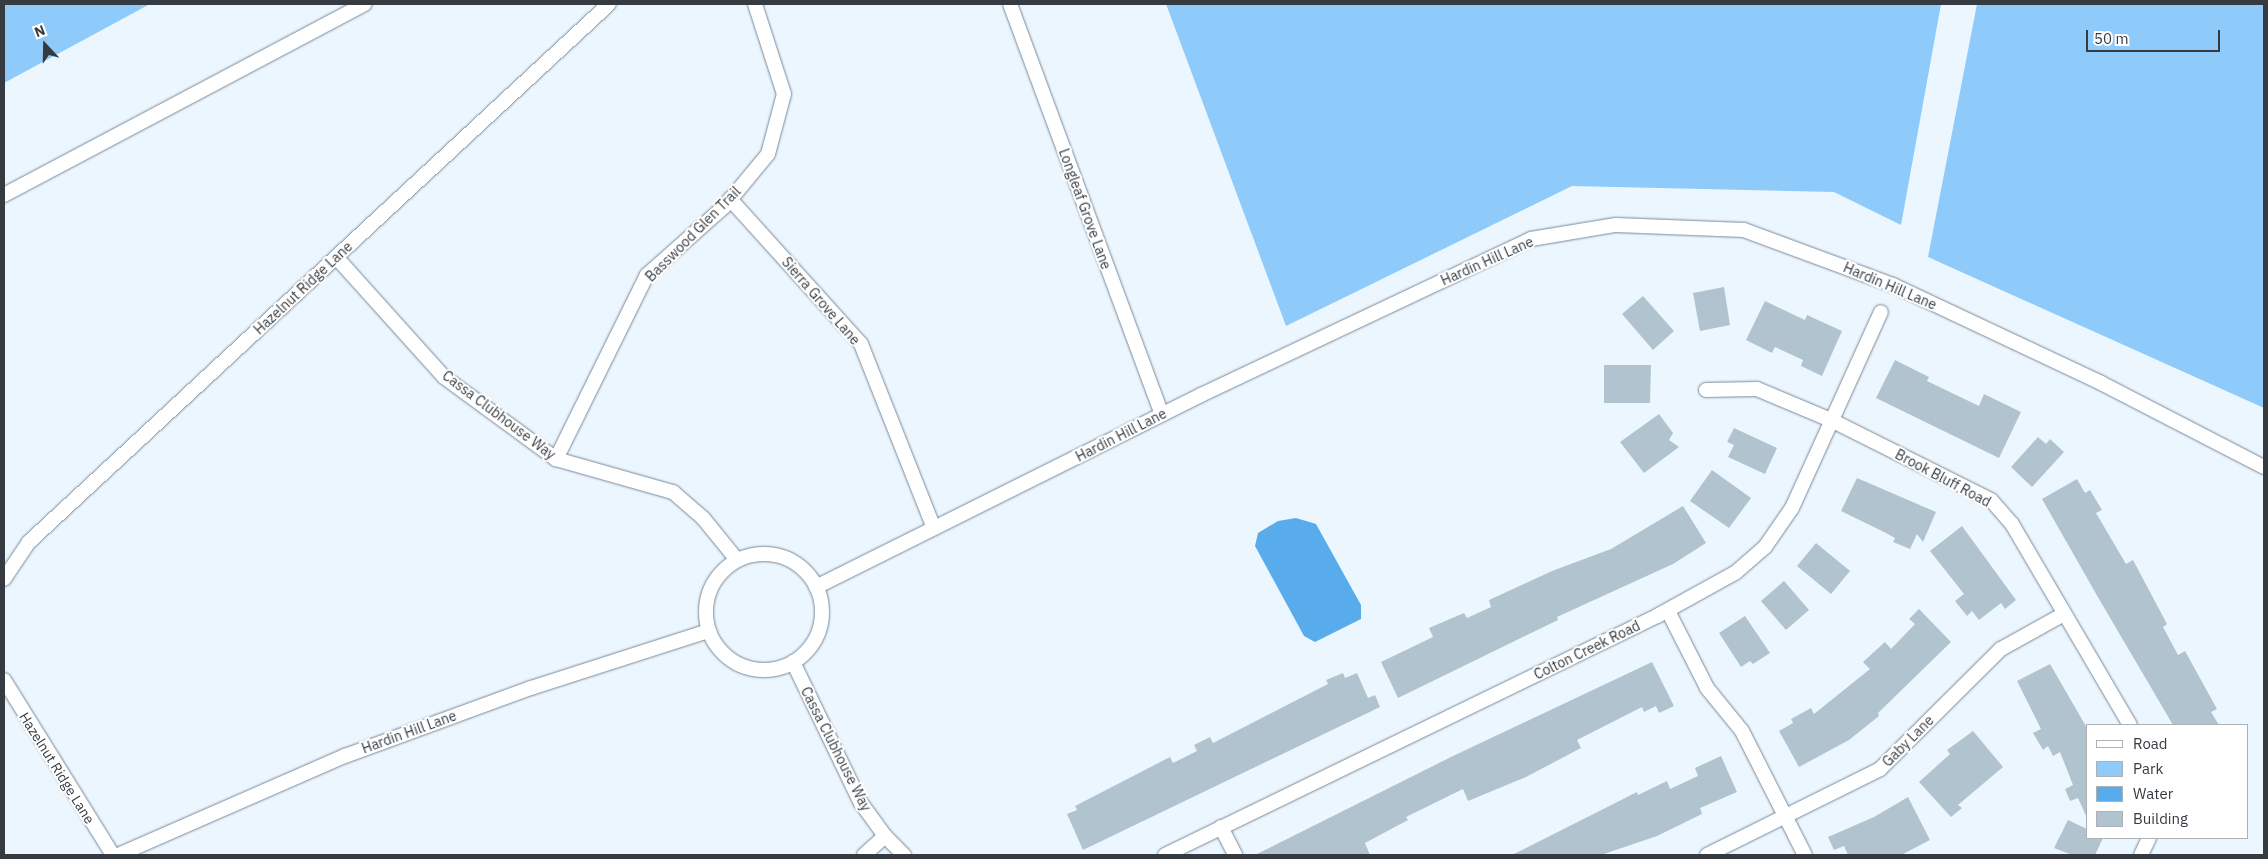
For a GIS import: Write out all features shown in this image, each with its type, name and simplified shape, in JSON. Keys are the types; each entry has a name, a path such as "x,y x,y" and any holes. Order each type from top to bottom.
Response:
{"street":[{"path":"4,195 365,4"},
{"name":"Hazelnut Ridge Lane","path":"4,579 29,542 609,4"},
{"name":"Basswood Glen Trail","path":"556,459 647,275 730,199 768,154 784,94 755,4"},
{"name":"Longleaf Grove Lane","path":"1010,4 1162,414"},
{"name":"Sierra Grove Lane","path":"730,199 861,344 934,528"},
{"name":"Hardin Hill Lane","path":"816,587 1162,414 1531,239 1616,225 1744,230 1893,285 2101,383 2264,468"},
{"name":"Cassa Clubhouse Way","path":"336,257 444,377 556,459 672,492 704,518 737,560"},
{"name":"Colton Creek Road","path":"1165,855 1668,611 1735,573 1766,546 1792,508 1881,312"},
{"name":"Brook Bluff Road","path":"1706,390 1757,388 1833,421 1991,500 2012,524 2129,724"},
{"path":"755,554 773,555 791,560 806,572 816,587 822,603 822,621 816,637 793,662 769,669 744,666 728,658 709,631 707,598 724,570 737,560 755,554"},
{"path":"1668,611 1707,688 1742,731 1805,855"},
{"name":"Gaby Lane","path":"1708,855 1880,769 2001,649 2064,614"},
{"name":"Hardin Hill Lane","path":"118,855 345,756 531,688 709,631"},
{"name":"Cassa Clubhouse Way","path":"793,662 861,803 885,836 904,855"},
{"name":"Hazelnut Ridge Lane","path":"4,680 112,855"},
{"path":"1221,827 1235,855"},
{"path":"864,855 885,836"},
{"path":"2141,855 2149,839"}],"green space":[{"path":"4,4 150,4 4,83"},
{"path":"1166,4 1941,4 1901,225 1834,192 1572,186 1286,326"},
{"path":"1977,4 2264,4 2264,408 1928,257"}],"water":[{"path":"1296,518 1316,524 1361,605 1361,619 1315,642 1304,636 1255,546 1258,533 1278,521"}],"building":[{"path":"1724,287 1730,325 1700,331 1693,293"},
{"path":"1643,296 1674,331 1653,350 1622,314"},
{"path":"1765,301 1805,320 1807,315 1842,331 1822,376 1801,366 1803,360 1775,347 1772,353 1746,340"},
{"path":"1895,360 1929,377 1927,381 1979,406 1984,394 2021,412 1999,458 1876,398"},
{"path":"1604,365 1651,365 1650,403 1604,403"},
{"path":"1659,414 1673,433 1669,440 1679,447 1644,473 1620,442"},
{"path":"1734,428 1777,448 1765,474 1728,457 1734,445 1727,442"},
{"path":"2038,437 2046,444 2050,439 2064,452 2032,487 2011,467"},
{"path":"1712,470 1751,498 1729,528 1690,501"},
{"path":"1857,478 1936,512 1923,542 1917,534 1910,549 1893,542 1895,538 1841,511"},
{"path":"2077,479 2085,493 2090,490 2102,510 2096,513 2126,564 2133,560 2167,624 2163,627 2178,655 2185,651 2217,709 2211,712 2218,724 2172,724 2042,499"},
{"path":"1683,506 1706,543 1673,564 1557,617 1558,620 1398,698 1381,662 1433,637 1429,628 1464,613 1467,618 1491,607 1489,600 1552,571 1611,549"},
{"path":"1962,526 2016,600 2005,609 2001,603 1979,620 1972,611 1967,616 1955,601 1964,594 1930,551"},
{"path":"1816,543 1850,571 1831,594 1797,566"},
{"path":"1784,581 1809,610 1786,630 1761,601"},
{"path":"1919,609 1951,642 1878,713 1879,716 1849,740 1799,767 1779,731 1793,723 1791,719 1811,708 1814,714 1870,669 1863,662 1885,642 1891,649 1915,624 1909,619"},
{"path":"1745,616 1770,653 1753,664 1750,661 1741,667 1719,633"},
{"path":"1652,662 1674,706 1659,713 1656,706 1644,712 1642,707 1577,740 1581,748 1526,777 1468,801 1463,789 1406,817 1408,820 1365,843 1370,855 1255,855 1453,756"},
{"path":"2050,664 2086,726 2086,816 2078,798 2070,801 2065,789 2073,785 2060,752 2053,756 2048,746 2043,750 2033,733 2041,729 2017,681"},
{"path":"1343,673 1345,678 1357,673 1368,698 1375,695 1380,707 1083,850 1067,814 1077,810 1075,806 1170,757 1173,763 1197,751 1194,745 1210,737 1213,743 1328,684 1326,680"},
{"path":"1973,731 2003,767 1958,805 1962,808 1951,817 1919,782 1950,754 1947,750"},
{"path":"1721,756 1737,792 1700,808 1702,814 1657,836 1601,855 1512,855 1637,792 1638,795 1667,781 1670,789 1698,776 1695,768"},
{"path":"1908,797 1930,840 1901,855 1848,855 1844,846 1834,850 1828,837 1874,817"},
{"path":"2068,820 2086,829 2086,839 2103,839 2095,855 2072,855 2054,848"}]}
